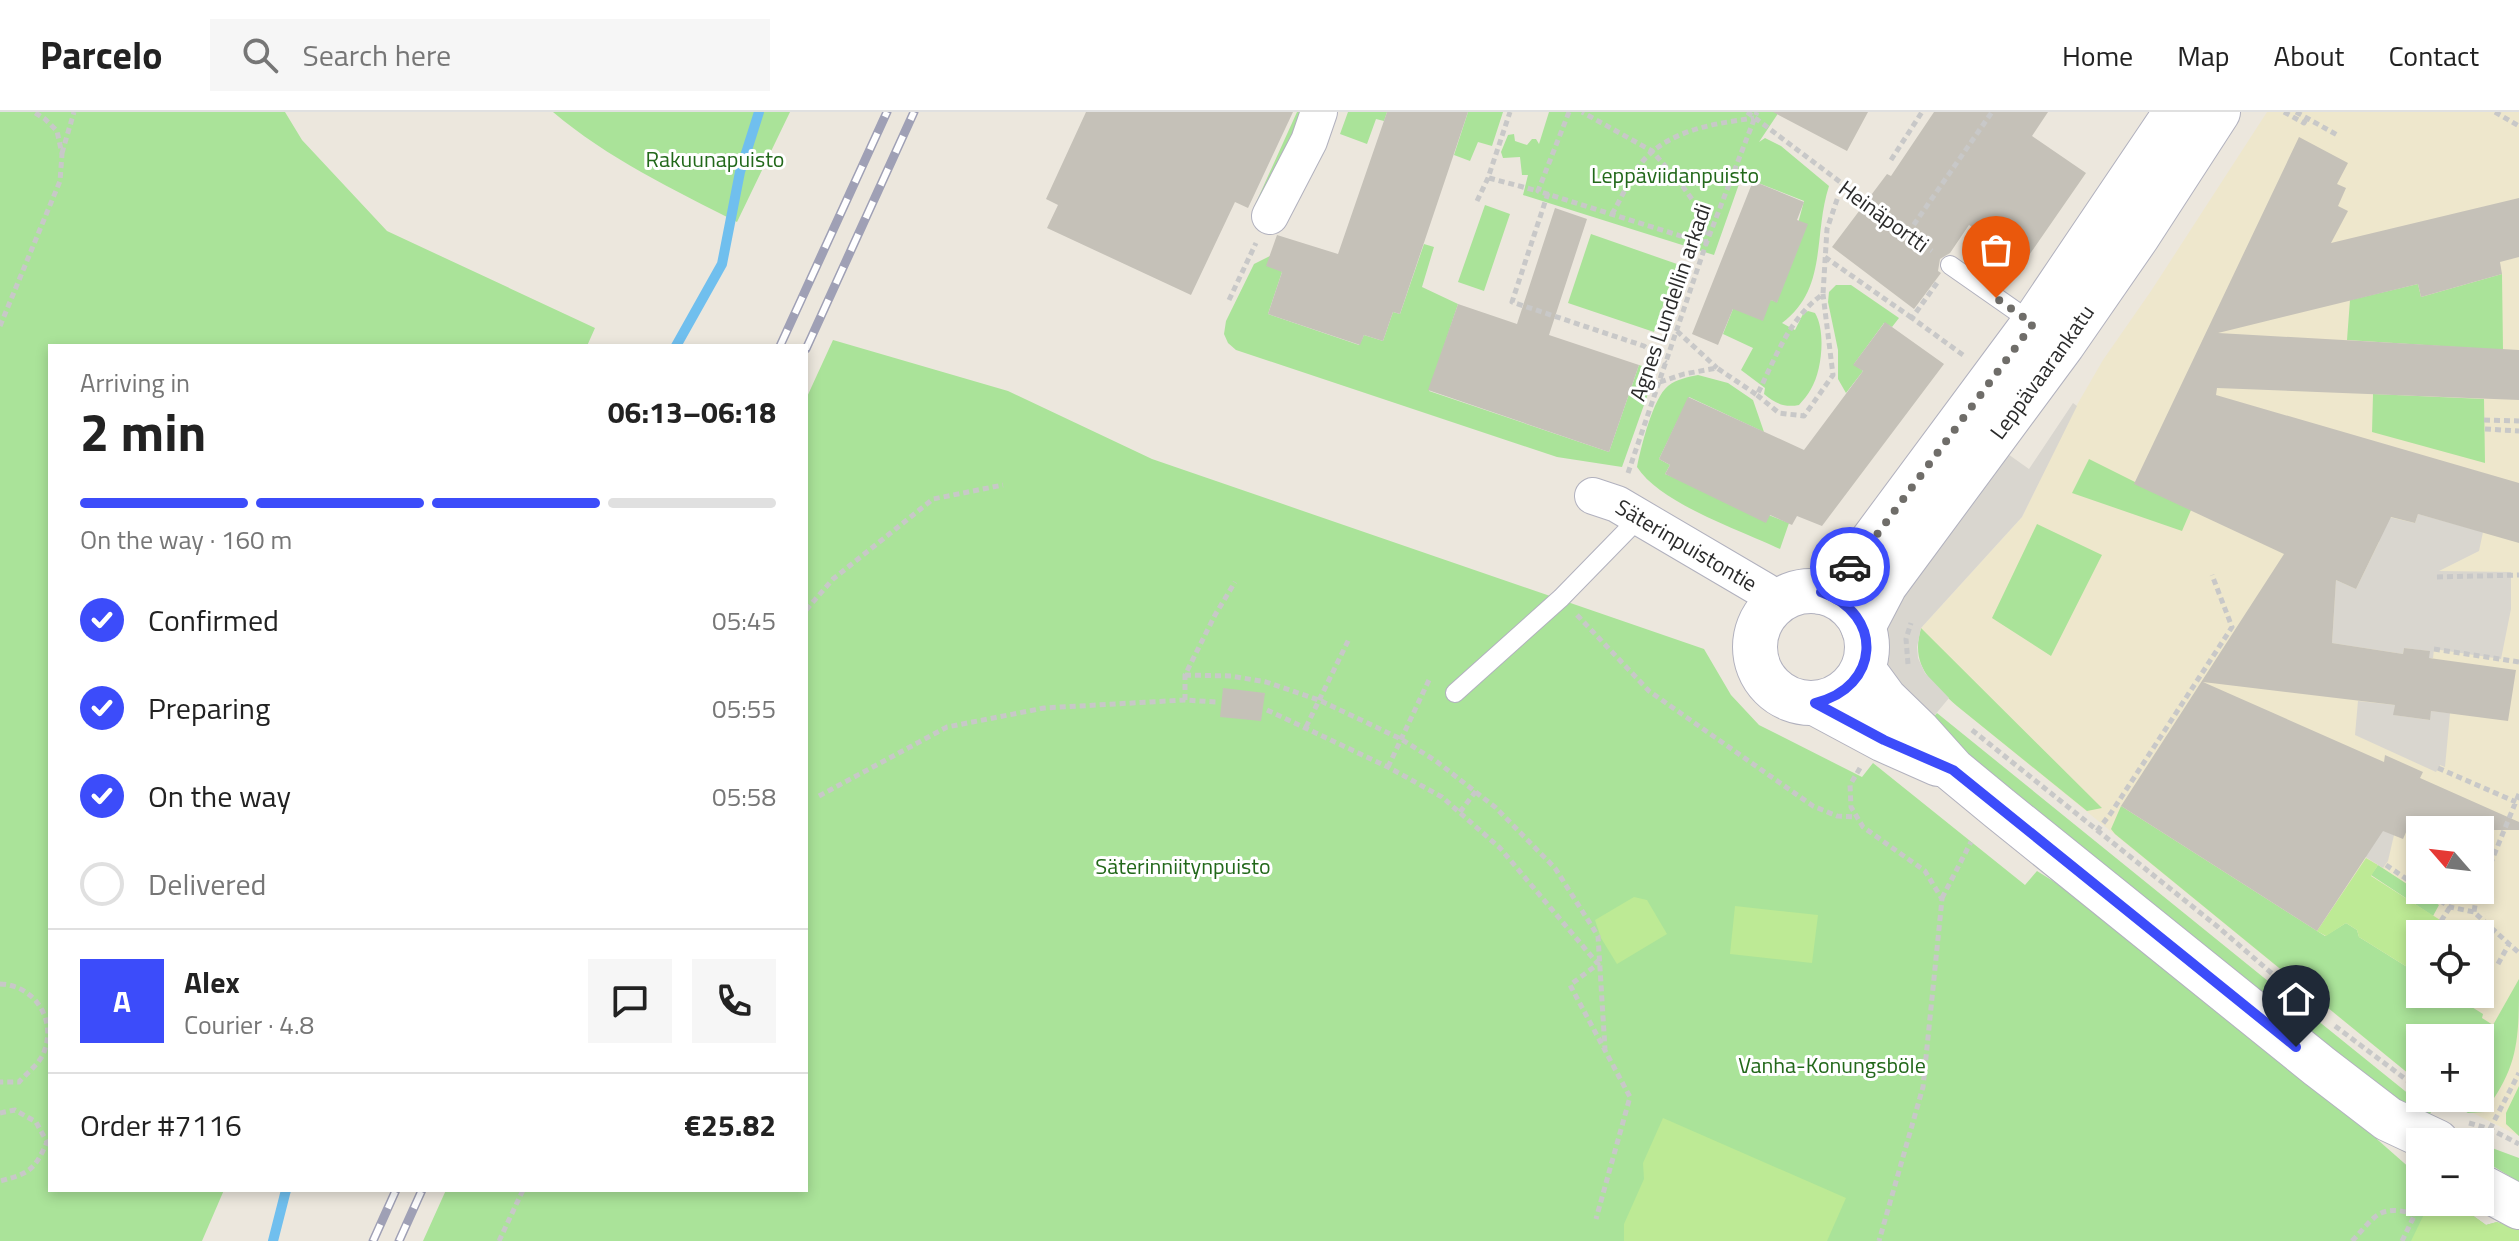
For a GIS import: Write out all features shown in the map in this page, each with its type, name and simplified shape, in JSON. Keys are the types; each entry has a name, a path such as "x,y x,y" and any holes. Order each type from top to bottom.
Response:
{"main road":[{"name":"Leppävaarankatu","path":"1863,648 1885,585 2048,334 2176,112"},
{"name":"Leppävaarankatu","path":"1821,592 1867,548 2048,334 2137,237 2218,112"},
{"path":"1953,770 1884,740 1815,703 1787,698 1773,689 1762,676 1757,663 1755,650 1759,624 1777,603 1799,592 1821,592 1848,605 1885,699 1953,770 2388,1119 2406,1140"},
{"path":"1815,703 1842,694 1854,684 1863,648"},
{"path":"2388,1119 2437,1128"},
{"path":"2494,1194 2519,1207"}],"street":[{"path":"1270,216 1309,141 1319,112"},
{"name":"Säterinpuistontie","path":"1617,506 1765,591 1777,603"}],"lane":[{"name":"Heinäportti","path":"1950,265 2048,334"},
{"path":"1455,693 1561,598 1617,506"}],"path":[{"path":"34,112 57,131 62,154"},
{"path":"0,326 60,181 62,154 74,112"},
{"path":"1477,201 1510,112"},
{"path":"1538,191 1569,112"},
{"path":"1488,178 1548,193 1706,244 1704,216 1652,151 1582,112"},
{"name":"Heinäportti","path":"1747,112 1756,115 1842,185 1950,265"},
{"path":"1891,160 1922,112"},
{"path":"1908,233 1992,112"},
{"path":"2284,112 2304,123 2307,118"},
{"path":"2296,112 2339,136"},
{"path":"2495,112 2519,126"},
{"path":"1612,214 1652,151 1679,135 1756,115"},
{"name":"Agnes Lundellin arkadi","path":"1617,506 1706,244 1756,115"},
{"path":"1677,331 1717,368 1779,413 1804,416 1833,375 1823,294 1824,256 1827,229 1842,185"},
{"path":"1548,193 1512,302 1644,346 1666,363"},
{"path":"1229,300 1270,216"},
{"path":"1824,256 1968,358"},
{"path":"1912,318 1950,265"},
{"path":"1757,395 1788,333 1807,305 1823,294"},
{"path":"1659,382 1717,368"},
{"path":"2484,420 2519,421"},
{"path":"2485,429 2519,431"},
{"path":"808,608 833,579 933,499 1003,485"},
{"path":"2097,831 2232,627 2212,575"},
{"path":"2437,577 2519,575"},
{"path":"1185,700 1185,675 1235,582"},
{"path":"1561,598 1649,691 1813,806 1837,816 1857,817"},
{"path":"1913,617 1906,639 1908,664 1915,677"},
{"path":"1306,727 1349,639"},
{"path":"2434,649 2519,662"},
{"path":"1185,675 1231,676 1266,682 1319,700 1401,739 1476,791 1555,868 1598,936 1606,1053"},
{"path":"1388,767 1429,680"},
{"path":"819,796 947,727 1044,708 1185,700 1217,702"},
{"path":"1267,710 1421,783 1460,812 1500,848 1598,964"},
{"path":"1966,725 2218,927 2309,1005"},
{"path":"2438,768 2516,802"},
{"path":"1857,771 1850,785 1851,807 1863,827 1925,871 1942,899"},
{"path":"1460,812 1476,791"},
{"path":"2474,912 2476,899 2519,794"},
{"path":"1879,1241 1923,1087 1942,899 1971,842"},
{"path":"2386,865 2406,878"},
{"path":"2445,904 2474,912 2482,920"},
{"path":"2442,920 2450,907"},
{"path":"2494,932 2519,953"},
{"path":"2498,964 2509,944"},
{"path":"1596,1219 1630,1097 1570,985 1598,964"},
{"path":"0,984 16,984 39,1002 48,1032 44,1055 19,1082 0,1082"},
{"path":"2333,1024 2406,1079"},
{"path":"2491,1128 2519,1073"},
{"path":"0,1113 15,1110 36,1122 47,1142 39,1161 25,1174 0,1181"},
{"path":"2494,1131 2519,1144"},
{"path":"499,1241 522,1192"},
{"path":"2352,1241 2387,1210 2394,1208 2406,1211"},
{"path":"2402,1241 2414,1216"}],"shaded area":[{"path":"2267,112 2519,112 2519,1136 2471,1112 2494,1112 2494,1024 2406,1024 2406,1072 1937,687 1921,628 2022,517 2074,410 2103,360"},
{"path":"2073,403 2077,406 2022,517 1921,628 1918,658 1925,673 1949,698 1929,722 1881,658 1884,620 2005,452 2029,469"},
{"path":"2376,514 2415,523 2418,514 2483,532 2479,551 2439,571 2511,572 2511,609 2501,659 2434,649 2433,658 2429,658 2429,651 2404,648 2403,654 2332,643 2336,580 2356,589 2379,542"},
{"path":"2358,701 2395,705 2394,715 2429,720 2431,711 2450,713 2445,767 2440,765 2436,772 2355,735"},
{"path":"2369,824 2394,835 2388,861 2383,868 2343,843"}],"green space":[{"path":"0,112 285,112 302,140 387,231 595,328 588,344 48,344 48,1192 223,1192 202,1241 0,1241"},
{"name":"Rakuunapuisto","path":"553,112 790,112 737,222 618,159"},
{"path":"1297,112 1305,112 1261,210 1254,207"},
{"path":"1348,112 1387,112 1384,121 1376,119 1367,144 1340,134"},
{"path":"1468,112 1503,112 1492,146 1478,142 1470,161 1454,155"},
{"name":"Leppäviidanpuisto","path":"1549,112 1779,112 1759,142 1765,138 1781,146 1829,186 1813,278 1797,309 1782,323 1795,330 1803,314 1808,311 1815,313 1821,330 1818,372 1810,391 1799,405 1780,404 1764,394 1765,388 1741,370 1753,348 1723,334 1733,309 1771,300 1777,302 1804,201 1753,181 1745,167 1714,255 1523,195 1528,175 1522,175 1520,157 1503,158 1501,152 1508,135 1514,134 1515,141 1527,145 1532,139 1539,144"},
{"path":"1485,205 1510,214 1484,291 1458,282"},
{"path":"1591,234 1677,264 1654,332 1568,303"},
{"path":"1424,244 1434,247 1422,287 1458,304 1429,391 1609,452 1639,365 1656,371 1622,467 1557,457 1236,350 1228,343 1224,334 1226,321 1254,264 1270,256 1282,272 1268,314 1359,345 1364,335 1383,341 1393,312 1400,314"},
{"path":"2502,274 2503,350 2347,340 2350,300 2418,284 2421,297"},
{"path":"1836,285 1851,285 1899,318 1892,327 1884,323 1854,364 1863,371 1846,393 1838,379 1838,350 1828,302 1829,292"},
{"name":"Säterinniitynpuisto","path":"833,340 1008,391 1152,459 1704,649 1731,695 1759,725 1862,777 1873,763 2025,885 2037,871 2128,928 2271,1046 2406,1165 2406,1216 2473,1216 2486,1225 2497,1222 2519,1241 423,1241 445,1192 808,1192 808,395"},
{"path":"1698,375 1728,383 1753,400 1764,432 1689,397 1659,459 1670,465 1665,474 1789,523 1780,549 1682,504 1648,480 1637,467 1657,401 1668,386"},
{"path":"2373,394 2484,399 2485,463 2372,432"},
{"path":"2089,459 2191,510 2182,531 2072,493"},
{"path":"2037,524 2102,555 2051,656 1992,618"},
{"path":"1921,628 2102,808 2087,811 1939,689 1925,672 1918,653"},
{"path":"1937,713 2300,1007 2300,1019 2313,1029 2317,1020 2406,1092 2406,1105 2364,1076 1929,722"},
{"path":"2121,806 2325,936 2346,923 2357,930 2359,937 2406,966 2406,1008 2473,1008 2491,1024 2406,1024 2406,1072 2111,829"},
{"path":"2366,858 2378,865 2371,876 2406,898 2406,904 2415,904 2440,920 2406,920 2406,966 2359,937 2357,930 2346,923 2326,936 2317,931"},
{"path":"2378,865 2406,883 2406,898 2371,875"},
{"path":"1634,897 1647,900 1667,934 1617,964 1601,938 1595,920"},
{"path":"2415,904 2439,905 2433,916"},
{"path":"1735,906 1818,915 1812,963 1730,954"},
{"path":"2519,979 2515,1051 2494,1099 2494,1024"},
{"path":"2519,1086 2519,1136 2506,1124 2506,1113"},
{"path":"2416,1112 2431,1112 2427,1120"},
{"path":"1663,1118 1846,1198 1827,1241 1624,1241 1624,1224 1644,1179 1643,1163"},
{"path":"2494,1149 2519,1158 2519,1182 2494,1167"},
{"path":"2423,1216 2473,1216 2486,1225 2497,1222 2519,1228 2519,1241 2411,1241"}],"building":[{"path":"1086,112 1293,112 1248,208 1235,202 1191,295 1047,228 1058,205 1046,199"},
{"path":"1387,112 1468,112 1400,314 1393,312 1383,341 1364,335 1360,345 1268,314 1282,272 1266,266 1277,235 1338,254"},
{"path":"1773,112 1868,112 1847,151"},
{"path":"1934,112 2048,112 2032,136 2086,173 2025,261 1969,225 1950,253 1940,259 1938,271 1941,273 1914,309 1832,247 1887,174 1891,176"},
{"path":"2299,137 2348,163 2337,184 2346,188 2338,206 2348,211 2331,243 2519,198 2519,257 2500,262 2502,274 2421,297 2418,284 2218,333 2519,350 2519,400 2217,388 2216,395 2519,483 2519,543 2418,514 2415,523 2391,517 2356,589 2336,580 2332,643 2403,654 2404,648 2430,651 2429,658 2516,670 2508,721 2431,711 2430,720 2393,715 2395,705 2203,682 2384,762 2385,755 2423,772 2420,778 2519,822 2519,830 2494,830 2494,816 2406,816 2403,839 2383,831 2317,931 2121,806 2284,554 2134,484"},
{"path":"1753,181 1804,202 1797,220 1808,224 1777,303 1771,300 1763,321 1733,309 1718,345 1692,334"},
{"path":"1555,208 1587,219 1549,335 1639,365 1609,452 1428,390 1458,304 1517,324"},
{"path":"1885,322 1944,364 1822,526 1797,516 1792,525 1770,515 1766,523 1665,474 1670,465 1659,459 1688,397 1804,450 1863,371 1853,365"},
{"path":"1223,688 1265,693 1261,721 1220,717"}],"waterway":[{"path":"677,344 722,264 740,172 759,112"},
{"path":"273,1241 285,1192"}],"railway":[{"path":"781,344 887,112"},
{"path":"808,345 914,112"},
{"path":"373,1241 395,1192"},
{"path":"399,1241 421,1192"}],"way so far":[{"path":"1850,567 2033,324 1996,298"}],"route":[{"path":"1850,567 1821,592 1836,597 1857,616 1866,641 1863,669 1854,684 1842,694 1815,703 1884,740 1953,770 2296,1047"}],"park label":[{"name":"Vanha-Konungsböle","path":"1832,1065"}]}
